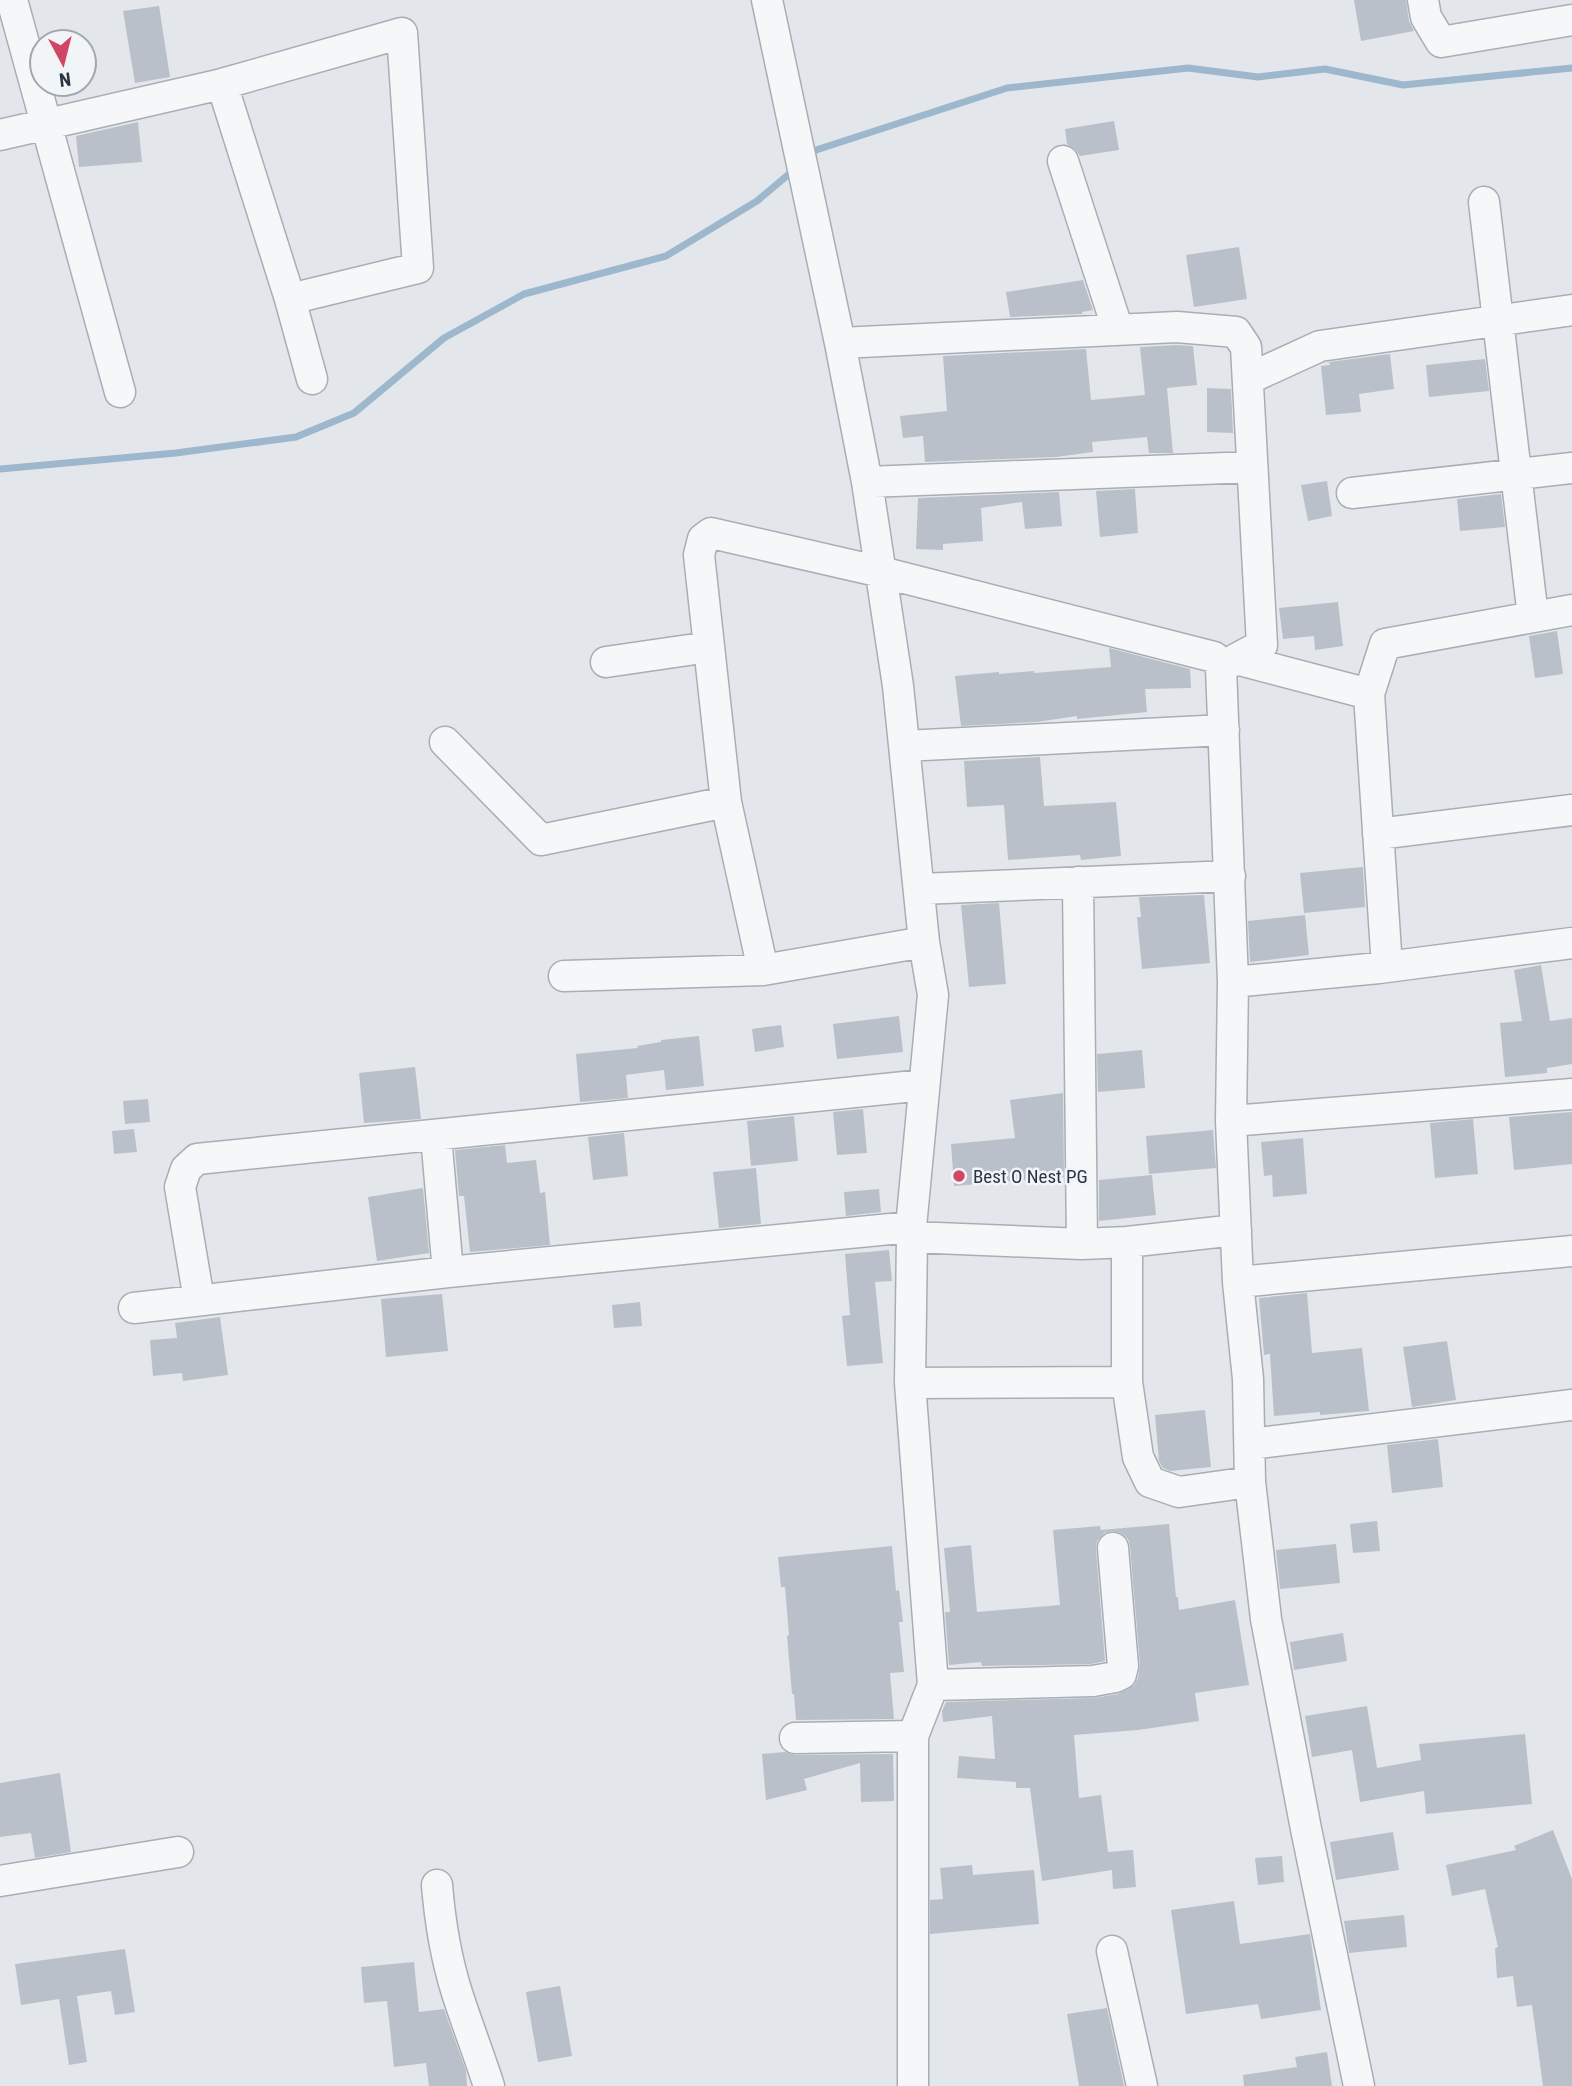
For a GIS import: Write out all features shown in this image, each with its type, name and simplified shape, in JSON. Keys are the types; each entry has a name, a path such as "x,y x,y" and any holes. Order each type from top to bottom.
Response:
{"street":[{"path":"12,0 120,392"},
{"path":"767,0 867,482 898,686 924,942 933,995 911,1232 910,1383 933,1685 913,1735 914,2086"},
{"path":"1423,0 1426,17 1441,42 1572,20"},
{"path":"0,135 222,84 402,33 418,268 290,299"},
{"path":"222,84 290,299 312,379"},
{"path":"1063,161 1118,330"},
{"path":"1484,202 1533,617"},
{"path":"1248,379 1320,346 1572,310"},
{"path":"840,343 1177,327 1236,331 1246,346 1262,645 1228,663"},
{"path":"867,482 1252,467"},
{"path":"1352,493 1572,468"},
{"path":"763,970 726,802 699,555 703,539 711,533 881,572 1214,657 1228,663 1368,694"},
{"path":"1387,967 1368,694 1385,644 1572,610"},
{"path":"606,662 709,647"},
{"path":"1228,663 1224,730 1233,982 1231,1121 1238,1282 1248,1379 1250,1482 1266,1619 1359,2086"},
{"path":"904,746 1224,730"},
{"path":"445,742 541,840 726,802"},
{"path":"1378,834 1572,810"},
{"path":"920,889 1230,876"},
{"path":"1078,882 1082,1244"},
{"path":"564,976 763,970 924,942"},
{"path":"1233,982 1387,967 1572,943"},
{"path":"199,1300 180,1187 186,1169 197,1159 924,1085"},
{"path":"1231,1121 1572,1094"},
{"path":"436,1136 448,1272"},
{"path":"134,1308 448,1272 911,1232 1082,1244 1236,1230"},
{"path":"1127,1242 1127,1382 1138,1457 1150,1482 1179,1492 1250,1482"},
{"path":"1238,1282 1572,1251"},
{"path":"910,1383 1127,1382"},
{"path":"1250,1444 1572,1405"},
{"path":"933,1685 1093,1681 1121,1674 1123,1666 1113,1548"},
{"path":"795,1738 913,1735"},
{"path":"0,1881 178,1852"},
{"path":"437,1885 439,1915 448,1961 489,2086"},
{"path":"1112,1951 1142,2086"}],"building":[{"path":"1354,0 1406,0 1409,21 1414,31 1361,41"},
{"path":"159,6 170,77 135,83 123,11"},
{"path":"1114,121 1119,150 1080,156 1067,144 1065,129"},
{"path":"138,122 142,162 79,167 76,136"},
{"path":"1239,247 1247,299 1194,307 1186,255"},
{"path":"1083,280 1093,310 1082,314 1010,317 1006,292"},
{"path":"1193,346 1197,385 1167,388 1173,453 1149,453 1147,437 1092,442 1093,452 1056,457 925,462 923,436 903,438 900,416 947,411 943,356 1086,349 1091,400 1145,395 1140,347"},
{"path":"1390,354 1394,389 1359,394 1361,412 1326,415 1321,366 1330,365 1329,362"},
{"path":"1485,359 1489,391 1429,397 1426,365"},
{"path":"1207,388 1231,389 1233,433 1207,432"},
{"path":"1327,481 1332,516 1308,521 1301,485"},
{"path":"1135,489 1138,533 1100,537 1096,491"},
{"path":"1059,492 1062,526 1025,529 1022,502 981,508 983,541 943,544 943,550 916,549 918,498"},
{"path":"1501,494 1505,527 1460,531 1457,499"},
{"path":"1338,602 1343,646 1315,650 1314,636 1283,639 1279,608"},
{"path":"1557,631 1563,674 1535,678 1529,636"},
{"path":"1109,648 1190,669 1191,688 1145,689 1147,712 961,726 955,676 1111,667"},
{"path":"1040,757 1044,806 1116,802 1121,856 1081,860 1080,855 1008,860 1004,805 967,807 964,761"},
{"path":"1363,867 1365,907 1304,913 1300,873"},
{"path":"1204,895 1210,963 1142,969 1137,917 1141,917 1139,897"},
{"path":"999,903 1006,984 969,987 961,905"},
{"path":"1305,915 1309,955 1250,962 1248,921"},
{"path":"1541,965 1550,1021 1572,1018 1572,1064 1547,1068 1547,1073 1505,1077 1500,1023 1522,1021 1514,970"},
{"path":"899,1016 903,1052 837,1059 833,1024"},
{"path":"781,1025 784,1047 755,1052 752,1029"},
{"path":"699,1036 704,1086 666,1090 664,1070 626,1075 628,1098 580,1102 576,1054 638,1048 637,1046 661,1040"},
{"path":"1142,1050 1145,1088 1098,1092 1097,1054"},
{"path":"415,1067 421,1119 364,1123 359,1073"},
{"path":"1063,1093 1064,1177 954,1186 951,1144 1015,1138 1010,1100"},
{"path":"148,1099 150,1122 125,1124 123,1101"},
{"path":"863,1109 867,1153 837,1155 833,1112"},
{"path":"1572,1112 1572,1164 1514,1170 1509,1117"},
{"path":"794,1116 798,1161 751,1166 747,1121"},
{"path":"1473,1119 1478,1174 1435,1178 1430,1123"},
{"path":"134,1129 137,1152 114,1154 112,1131"},
{"path":"1213,1130 1216,1168 1149,1174 1146,1136"},
{"path":"624,1133 628,1176 593,1180 588,1137"},
{"path":"1303,1138 1307,1194 1273,1197 1272,1175 1264,1176 1261,1142"},
{"path":"505,1145 507,1163 536,1160 540,1193 545,1192 550,1245 470,1252 464,1196 459,1196 455,1150"},
{"path":"756,1168 761,1224 719,1228 713,1172"},
{"path":"1152,1175 1156,1215 1099,1221 1099,1180"},
{"path":"423,1188 429,1253 377,1261 368,1197"},
{"path":"879,1189 881,1212 846,1216 844,1192"},
{"path":"889,1250 892,1281 875,1282 883,1363 847,1366 842,1316 850,1315 845,1254"},
{"path":"1307,1293 1312,1353 1362,1348 1369,1411 1274,1416 1270,1354 1264,1355 1259,1298"},
{"path":"442,1294 448,1351 386,1357 381,1299"},
{"path":"640,1302 642,1326 614,1328 612,1305"},
{"path":"220,1317 228,1375 183,1381 182,1373 153,1376 150,1340 177,1338 175,1323"},
{"path":"1447,1341 1456,1400 1412,1407 1403,1347"},
{"path":"1205,1410 1211,1467 1170,1471 1163,1468 1159,1461 1155,1415"},
{"path":"1438,1439 1443,1487 1392,1493 1387,1445"},
{"path":"1377,1521 1380,1551 1353,1553 1350,1524"},
{"path":"1169,1524 1179,1610 1235,1600 1249,1685 1195,1693 1199,1721 1138,1730 1074,1735 1079,1798 1101,1795 1108,1852 1133,1850 1136,1887 1113,1889 1112,1870 1042,1881 1030,1788 1016,1788 1016,1782 957,1778 959,1756 995,1759 992,1716 943,1722 942,1711 946,1702 1094,1698 1118,1694 1134,1685 1140,1665 1128,1539 1121,1533 1112,1531 1104,1533 1097,1541 1105,1661 1091,1664 982,1666 981,1662 949,1665 945,1612 950,1612 944,1548 971,1545 977,1612 1060,1605 1053,1530 1100,1526 1101,1530"},
{"path":"1336,1544 1340,1583 1280,1589 1276,1550"},
{"path":"892,1546 896,1591 899,1590 903,1622 899,1622 904,1672 890,1673 894,1719 796,1720 785,1587 781,1587 778,1557"},
{"path":"1343,1633 1347,1661 1294,1670 1290,1642"},
{"path":"1367,1706 1377,1768 1421,1760 1419,1744 1525,1734 1532,1804 1426,1814 1424,1791 1360,1802 1352,1750 1312,1757 1305,1716"},
{"path":"785,1752 795,1755 893,1754 894,1801 861,1802 860,1763 804,1779 807,1790 766,1800 762,1754"},
{"path":"60,1773 71,1852 35,1858 31,1833 0,1837 0,1783"},
{"path":"1553,1830 1572,1879 1572,2086 1543,2086 1532,2005 1517,2007 1513,1976 1497,1978 1495,1948 1498,1947 1485,1889 1452,1896 1446,1865 1516,1850 1514,1846"},
{"path":"1393,1832 1399,1870 1336,1880 1330,1842"},
{"path":"1282,1856 1284,1882 1258,1885 1255,1858"},
{"path":"972,1865 973,1875 1034,1870 1039,1924 930,1934 930,1900 943,1899 940,1868"},
{"path":"1234,1901 1240,1944 1310,1934 1321,2010 1261,2019 1258,2004 1186,2014 1171,1910"},
{"path":"1404,1915 1407,1947 1349,1953 1344,1921"},
{"path":"125,1949 135,2012 115,2015 111,1991 77,1996 87,2062 69,2065 59,1999 21,2005 15,1964"},
{"path":"414,1962 419,2012 444,2009 466,2071 467,2086 429,2086 426,2063 394,2067 387,2001 364,2003 361,1967"},
{"path":"560,1986 572,2056 538,2062 526,1992"},
{"path":"1107,2008 1124,2086 1079,2086 1067,2014"},
{"path":"1327,2052 1332,2086 1244,2086 1243,2075 1297,2067 1295,2057"}],"waterway":[{"path":"809,156 816,150 1007,88 1188,68 1258,77 1325,69 1403,85 1572,68"},
{"path":"0,469 176,453 296,437 354,413 444,338 524,294 666,256 757,201 795,169"}],"place":[{"name":"Best O Nest PG","path":"959,1176"}]}
